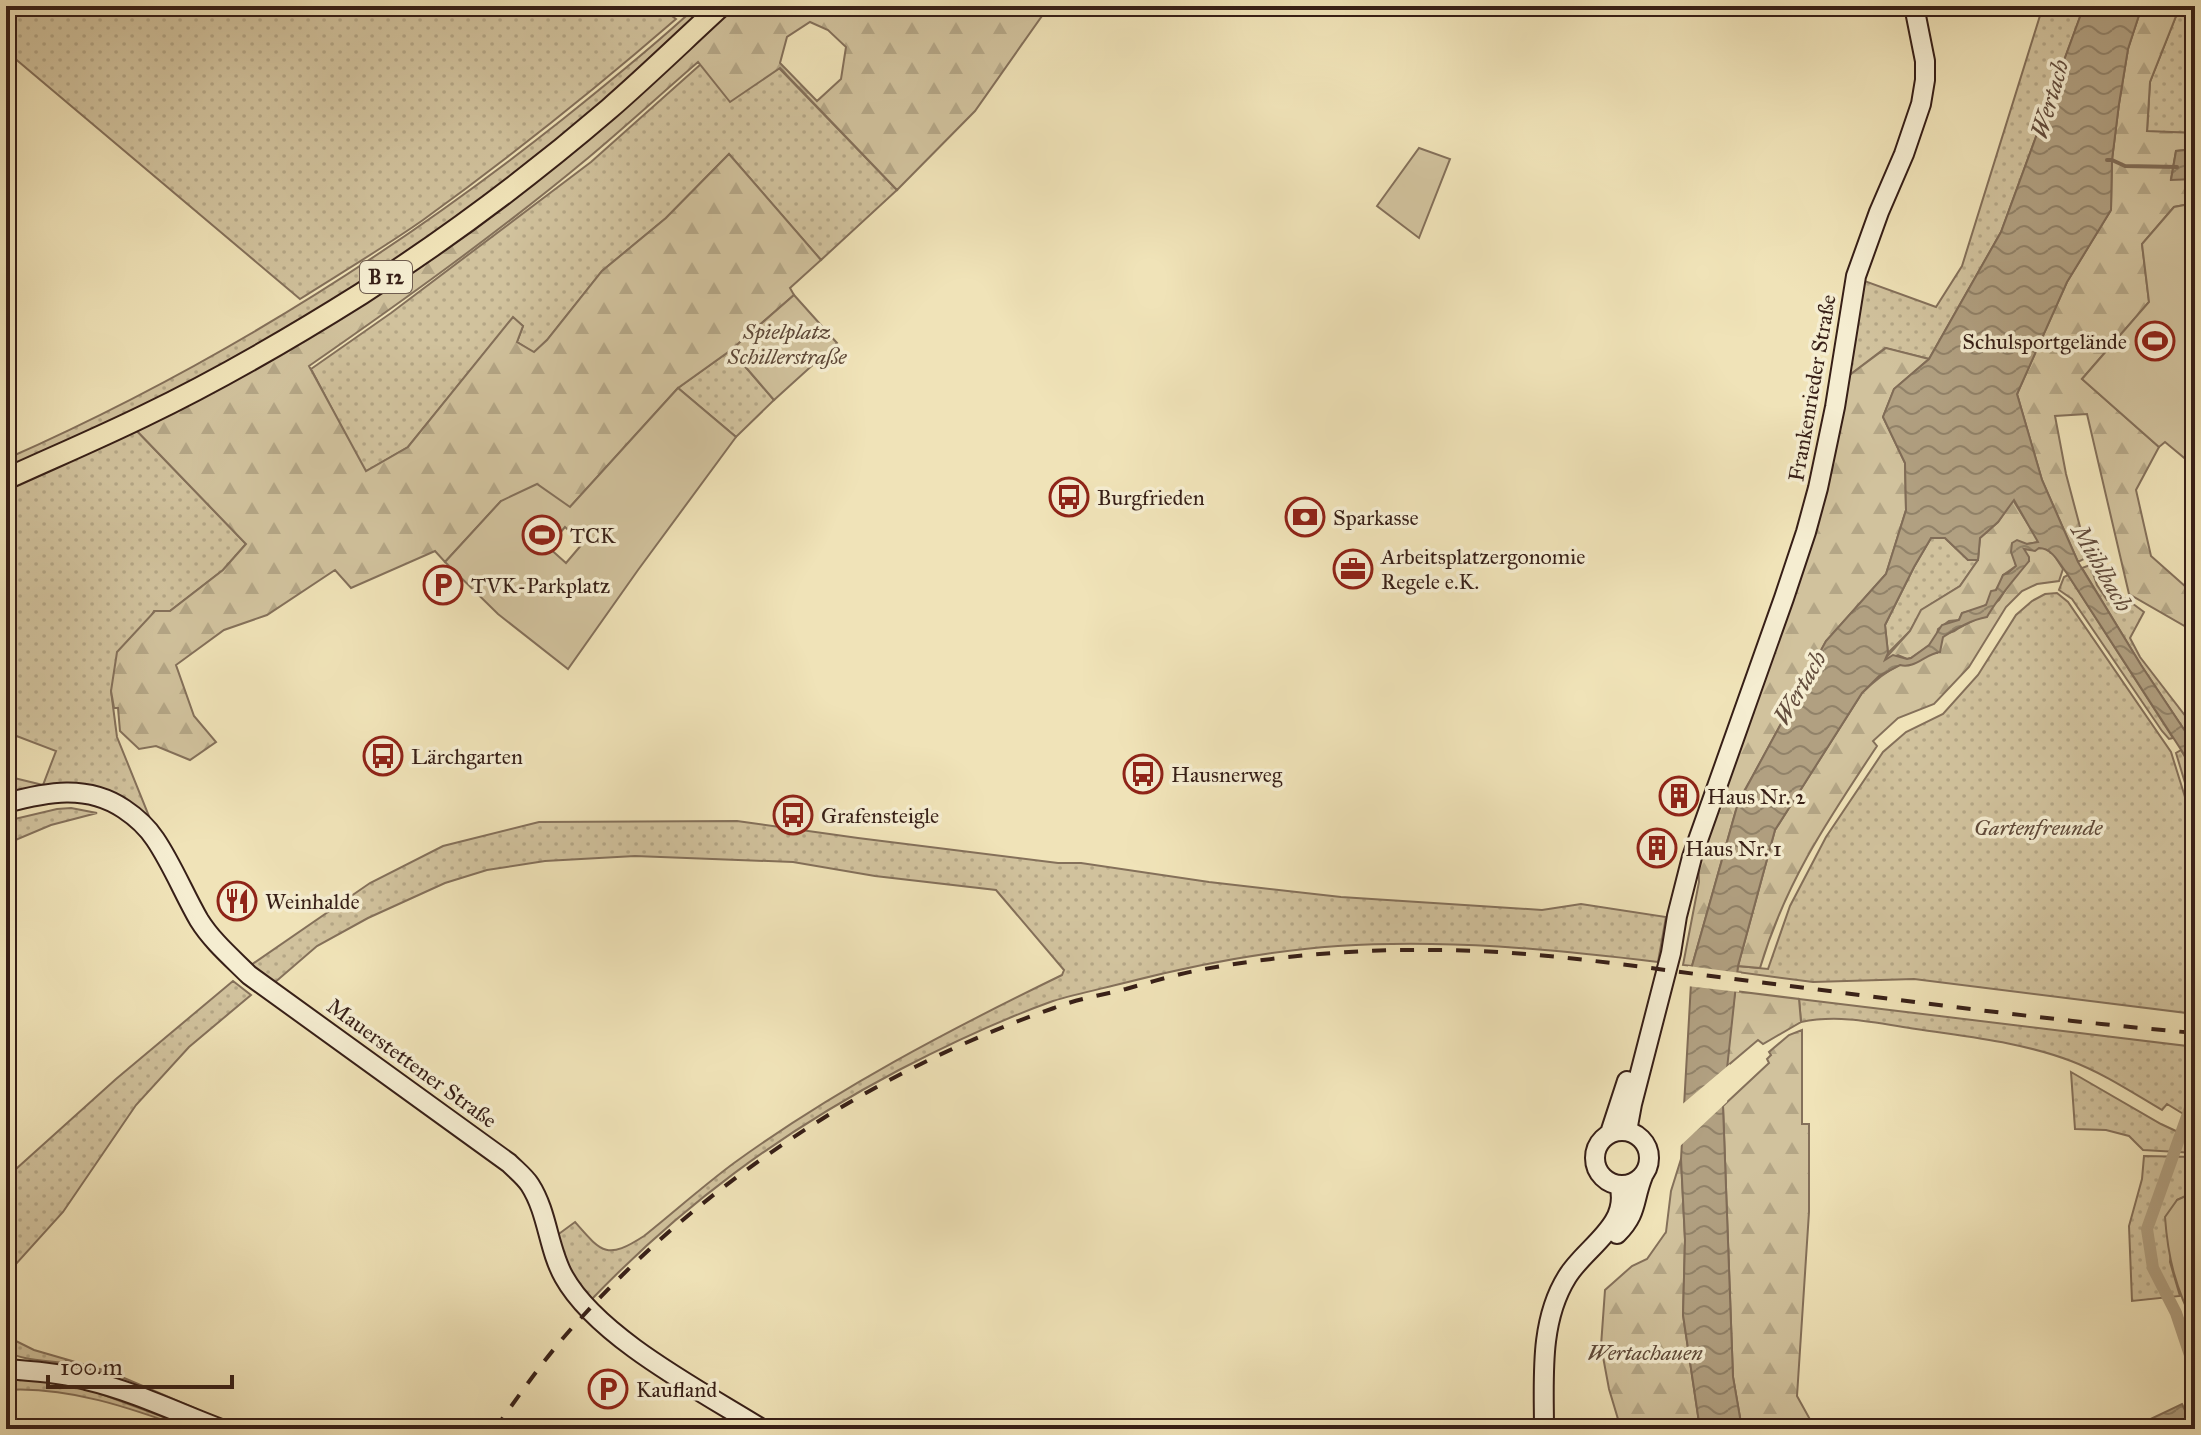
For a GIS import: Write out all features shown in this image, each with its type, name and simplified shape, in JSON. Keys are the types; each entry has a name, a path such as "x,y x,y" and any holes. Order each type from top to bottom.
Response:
{"main road":[{"name":"B 12","path":"6,479 145,416 215,379 396,270 572,139 721,6"}],"street":[{"name":"Frankenrieder Straße","path":"1619,1132 1656,1012 1692,857 1784,598 1814,503 1835,407 1856,276 1921,104 1925,61 1914,6"},
{"name":"Mauerstettener Straße","path":"6,803 40,794 73,791 112,801 136,817 155,838 201,923 249,975 509,1163 525,1179 540,1205 560,1268 582,1302 626,1342 762,1429"},
{"path":"1544,1429 1544,1373 1549,1320 1560,1290 1580,1260 1624,1216 1635,1210 1649,1161 1647,1146 1639,1136 1619,1132 1600,1141 1595,1159 1604,1178 1619,1185 1632,1183 1643,1176"},
{"path":"1619,1185 1624,1216"},
{"path":"6,1369 87,1380 149,1400 221,1429"}],"green space":[{"path":"6,6 658,6 676,19 614,72 423,220 300,299 6,51"},
{"path":"697,6 711,6 693,25 522,171 360,289 212,374 6,475 6,459 80,425 225,349 432,217 563,119"},
{"path":"734,6 1049,6 975,111 897,190 780,68 730,102 698,62 588,158 520,212 416,291 309,366 366,471 408,447 513,317 523,326 517,342 534,352 602,271 666,218 729,154 821,260 790,288 794,295 731,350 678,388 570,507 501,501 445,562 435,551 351,588 335,570 267,615 224,630 176,665 194,716 216,742 190,760 156,746 139,749 120,731 118,708 114,708 111,691 117,652 155,611 170,611 223,570 246,544 136,430 219,386 613,115","holes":["810,22 828,30 846,47 841,79 817,101 780,63 787,37"]},
{"path":"2043,6 2084,6 2001,232 1929,359 1885,348 1847,377 1862,280 1936,307 1962,266"},
{"path":"2142,6 2180,6 2150,82 2147,131 2195,133 2195,149 2176,151 2171,179 2195,179 2195,203 2174,207 2142,244 2149,302 2082,379 2159,447 2136,490 2151,556 2195,595 2195,632 2129,594 2087,414 2055,416 2066,474 2088,557 2078,562 2042,480 2017,394 2067,282 2111,210 2112,160 2119,104 2128,49"},
{"path":"2180,6 2195,6 2195,133 2147,132 2150,82"},
{"path":"701,64 730,101 779,68 897,190 821,260 729,154 666,218 602,271 534,353 517,342 523,326 513,318 408,447 365,472 311,369 391,313 591,162"},
{"path":"1419,148 1450,159 1419,238 1377,206"},
{"name":"Schulsportgelände","path":"2195,203 2195,453 2188,461 2165,442 2159,447 2082,379 2149,302 2142,244 2174,207"},
{"name":"Spielplatz Schillerstraße","path":"794,295 837,343 774,400 731,350"},
{"path":"1886,348 1929,359 1894,389 1883,417 1905,463 1906,510 1886,574 1826,641 1738,803 1692,966 1683,965 1699,882 1698,857 1847,377"},
{"path":"731,350 774,400 736,437 678,388"},
{"path":"678,388 736,437 568,669 498,614 445,562 501,501 537,484 570,507","holes":["565,527 583,543 566,563 548,547"]},
{"path":"136,430 246,544 223,570 170,611 154,611 111,691 117,737 153,826 119,801 6,800 6,776 43,785 56,751 6,732 6,490"},
{"path":"2013,500 2039,542 2027,544 2015,561 2016,566 2003,575 1987,604 1962,613 1959,620 1949,621 1938,629 1930,645 1911,658 1898,655 1883,661 1910,631 1921,610 1960,586 1978,560 1980,538 1998,522"},
{"path":"1931,538 1945,538 1968,560 1978,560 1960,586 1922,610 1910,631 1888,653 1885,625"},
{"path":"2045,548 2063,569 2059,581 2037,584 2022,591 2006,607 1969,667 1934,704 1898,718 1873,741 1877,746 1825,826 1782,907 1760,968 1738,966 1775,830 1862,693 1894,668 1937,653 1944,635 1990,611 2015,575 2029,561 2023,549"},
{"path":"2090,565 2097,585 2107,600 2125,598 2144,612 2130,638 2140,657 2193,726 2185,731 2082,568"},
{"path":"2068,575 2173,738 2169,739 2162,731 2072,599 2059,590 2064,577"},
{"name":"Gartenfreunde","path":"2057,593 2068,602 2171,752 2195,838 2195,1014 1914,979 1813,982 1737,972 1738,966 1768,969 1790,906 1826,837 1883,752 1906,732 1943,714 1978,675 2016,615 2045,594"},
{"path":"2181,750 2193,782 2195,816 2176,753"},
{"path":"71,808 97,813 51,825 6,844 6,821"},
{"path":"737,821 1341,897 1542,910 1581,904 1666,917 1658,962 1498,946 1338,946 1284,951 1203,965 1053,1001 937,1051 813,1119 697,1202 590,1301 570,1274 556,1236 575,1222 592,1241 606,1250 632,1244 734,1163 812,1110 935,1039 1062,975 1064,970 996,890 875,876 793,862 635,856 545,861 487,870 445,883 368,918 317,946 273,984 251,965 370,883 443,846 539,822"},
{"path":"233,981 251,995 189,1047 136,1105 63,1212 6,1275 6,1178 116,1079"},
{"path":"1735,991 1799,999 1801,1022 1763,1044 1758,1040 1726,1067"},
{"path":"1799,999 2195,1047 2195,1121 2167,1104 2162,1110 2095,1071 2052,1054 1994,1041 1873,1022 1830,1019 1801,1022"},
{"path":"1802,1030 1802,1124 1809,1124 1809,1212 1797,1396 1813,1429 1742,1429 1733,1377 1723,1106 1769,1063 1769,1052 1789,1035"},
{"path":"2071,1072 2195,1140 2195,1153 2143,1150 2129,1136 2106,1130 2075,1129"},
{"path":"2144,1156 2195,1157 2195,1175 2188,1195 2177,1200 2170,1262 2180,1296 2132,1301 2129,1226 2142,1179"},
{"name":"Wertachauen","path":"1681,1159 1685,1240 1683,1315 1700,1429 1621,1429 1601,1346 1605,1290 1632,1266 1647,1259 1666,1232 1671,1191"},
{"path":"2195,1175 2195,1326 2174,1273 2165,1217 2177,1200 2188,1195"},
{"path":"6,1338 34,1350 110,1372 197,1409 196,1412 105,1373 66,1361 20,1357 6,1351"},
{"path":"6,1378 85,1388 188,1426 188,1429 121,1406 75,1395 6,1390"}],"water":[{"name":"Wertach","path":"2084,6 2142,6 2128,49 2119,104 2112,160 2111,210 2067,282 2017,394 2042,480 2078,562 2195,751 2195,787 2187,759 2068,575 2056,558 2044,549 2024,549 2029,561 1987,617 1943,637 1940,652 1910,665 1900,665 1879,676 1862,693 1775,830 1738,966 1723,1106 1733,1377 1742,1429 1700,1429 1683,1315 1685,1240 1681,1159 1692,966 1738,803 1826,641 1886,574 1906,510 1905,463 1883,417 1894,389 1929,359 2001,232","holes":["2014,500 2038,542 2027,544 2017,540 2012,543 2011,552 2016,566 2003,575 1996,590 1991,591 1986,605 1962,613 1959,620 1942,625 1929,645 1911,658 1893,655 1885,660 1888,653 1885,625 1931,538 1945,538 1968,560 1978,560 1980,538 1998,522"]},
{"path":"2195,149 2195,179 2171,180 2176,151"},
{"path":"2182,1404 2194,1429 2142,1429 2140,1424"}],"pier":[{"path":"1688,966 1741,973 1739,992 1687,986"},
{"path":"1730,1064 1727,1102 1678,1148 1679,1107"}],"waterway":[{"path":"2107,160 2125,166 2177,167"},
{"name":"Mühlbach","path":"2195,1094 2147,1229 2153,1268 2176,1313 2195,1370"}],"railway":[{"path":"495,1429 558,1344 630,1267 740,1175 799,1134 860,1096 988,1033 1072,1002 1190,972 1344,952 1502,952 2195,1033"}],"place":[{"name":"Schulsportgelände","path":"2155,341"},
{"name":"Burgfrieden","path":"1069,497"},
{"name":"Sparkasse","path":"1305,517"},
{"name":"TCK","path":"542,535"},
{"name":"Arbeitsplatzergonomie Regele e.K.","path":"1353,569"},
{"name":"TVK-Parkplatz","path":"443,585"},
{"name":"Lärchgarten","path":"383,756"},
{"name":"Hausnerweg","path":"1143,774"},
{"name":"Haus Nr. 2","path":"1679,796"},
{"name":"Grafensteigle","path":"793,815"},
{"name":"Haus Nr. 1","path":"1657,848"},
{"name":"Weinhalde","path":"237,901"},
{"name":"Kaufland","path":"608,1389"}]}
